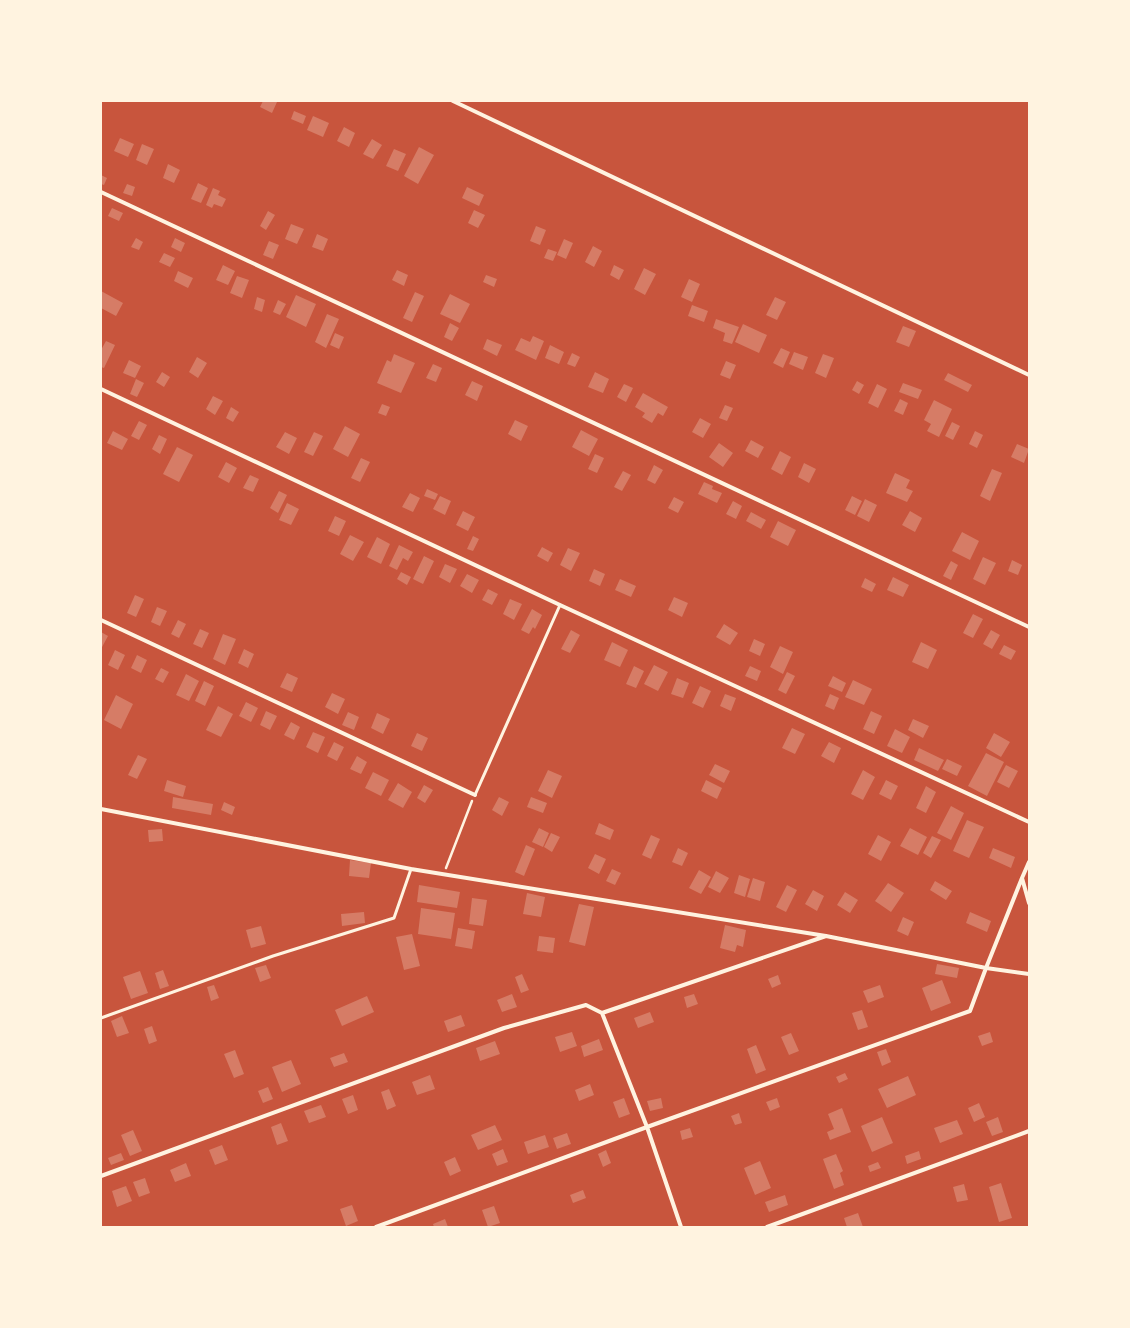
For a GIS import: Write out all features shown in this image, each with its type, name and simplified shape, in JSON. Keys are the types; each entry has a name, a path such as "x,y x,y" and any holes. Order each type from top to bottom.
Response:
{"street":[{"path":"454,101 1029,375"},
{"path":"101,192 1029,627"},
{"path":"101,389 560,605 1029,822"},
{"path":"101,620 474,795"},
{"path":"101,809 411,869 826,936 986,968 1029,974"},
{"path":"376,1227 970,1011 1029,862"},
{"path":"1022,878 1029,903"},
{"path":"602,1013 826,936"},
{"path":"101,1176 504,1028 586,1005 602,1013 646,1128 681,1227"},
{"path":"767,1227 1029,1131"}],"lane":[{"path":"474,795 560,605"},
{"path":"101,1018 273,956 394,918 411,869"}],"path":[{"path":"444,874 474,795"}],"building":[{"path":"263,101 277,102 272,113 260,107"},
{"path":"294,111 306,116 303,124 291,119"},
{"path":"313,116 329,123 323,137 307,130"},
{"path":"344,127 355,133 349,147 337,141"},
{"path":"120,138 134,144 128,157 114,151"},
{"path":"372,139 382,145 373,159 363,154"},
{"path":"142,144 154,149 147,165 136,160"},
{"path":"419,147 434,155 418,184 404,176"},
{"path":"394,149 406,154 398,171 386,166"},
{"path":"168,164 180,170 174,183 163,178"},
{"path":"101,175 107,178 104,185 101,184"},
{"path":"198,183 208,188 201,203 191,199"},
{"path":"127,184 135,187 132,196 123,193"},
{"path":"467,187 484,195 479,206 462,198"},
{"path":"213,188 220,191 218,195 226,199 222,207 214,204 212,208 206,205"},
{"path":"112,208 123,213 119,221 108,216"},
{"path":"474,210 485,215 478,228 468,223"},
{"path":"268,211 275,215 266,230 260,226"},
{"path":"291,224 304,229 297,244 285,239"},
{"path":"536,226 546,230 540,245 530,241"},
{"path":"317,234 328,239 323,251 312,247"},
{"path":"136,238 143,242 139,250 131,247"},
{"path":"175,238 185,243 181,252 171,247"},
{"path":"564,239 573,243 566,259 557,255"},
{"path":"269,241 279,245 273,259 263,255"},
{"path":"593,246 602,251 594,267 585,262"},
{"path":"548,249 557,252 553,261 544,258"},
{"path":"164,253 175,258 170,267 159,262"},
{"path":"223,265 235,271 228,285 216,280"},
{"path":"614,265 624,270 619,280 610,275"},
{"path":"644,268 656,274 645,295 634,289"},
{"path":"397,270 408,275 404,286 392,280"},
{"path":"178,271 193,278 188,288 174,281"},
{"path":"486,275 497,279 494,287 483,282"},
{"path":"237,276 249,280 242,298 230,293"},
{"path":"689,279 700,284 692,302 681,297"},
{"path":"101,291 123,303 116,316 101,308"},
{"path":"415,292 424,296 412,322 403,318"},
{"path":"450,294 470,304 460,323 440,314"},
{"path":"296,295 316,304 306,327 286,317"},
{"path":"257,297 265,300 262,312 254,309"},
{"path":"775,297 786,302 777,320 766,315"},
{"path":"278,300 286,304 280,315 273,312"},
{"path":"692,305 708,311 704,322 688,316"},
{"path":"327,314 339,319 326,348 315,342"},
{"path":"716,319 739,327 732,344 723,341 725,333 713,328"},
{"path":"450,323 459,328 452,341 444,337"},
{"path":"743,324 767,335 759,353 735,342"},
{"path":"903,326 916,331 909,347 896,342"},
{"path":"335,333 344,337 339,349 330,345"},
{"path":"533,336 544,341 536,360 515,350 521,338 530,342"},
{"path":"487,339 502,345 497,356 483,349"},
{"path":"106,341 115,345 104,368 101,367 101,350"},
{"path":"550,345 564,352 559,364 545,358"},
{"path":"781,348 790,352 783,368 773,363"},
{"path":"794,352 808,357 803,370 789,364"},
{"path":"572,353 580,357 575,367 567,364"},
{"path":"394,354 415,363 401,393 377,383 387,360 391,362"},
{"path":"823,354 834,358 826,378 815,373"},
{"path":"197,357 207,363 198,378 189,372"},
{"path":"129,360 141,366 135,378 123,373"},
{"path":"726,361 736,365 730,379 720,375"},
{"path":"433,364 442,368 436,382 426,378"},
{"path":"162,372 170,377 164,387 156,382"},
{"path":"595,372 609,379 603,393 588,387"},
{"path":"948,373 972,385 968,392 944,380"},
{"path":"136,379 144,383 137,397 130,394"},
{"path":"472,381 483,386 477,401 465,395"},
{"path":"857,381 864,385 859,394 852,390"},
{"path":"903,383 922,390 918,399 899,392"},
{"path":"624,384 633,388 626,402 617,397"},
{"path":"877,384 887,389 878,408 868,403"},
{"path":"643,393 668,407 663,416 658,413 652,423 642,417 645,413 635,407"},
{"path":"213,396 223,401 215,415 206,409"},
{"path":"900,399 908,403 903,415 894,411"},
{"path":"934,400 952,409 939,437 927,431 931,424 924,420"},
{"path":"382,404 390,407 386,416 378,413"},
{"path":"725,405 733,408 727,421 719,418"},
{"path":"231,407 239,412 233,422 226,418"},
{"path":"700,418 711,424 703,438 692,432"},
{"path":"515,420 528,426 521,441 508,434"},
{"path":"139,421 147,425 139,440 131,436"},
{"path":"952,422 960,426 953,440 945,436"},
{"path":"345,426 360,434 348,457 333,449"},
{"path":"581,430 598,439 589,456 572,447"},
{"path":"113,431 128,439 122,450 107,443"},
{"path":"975,431 983,435 977,448 969,444"},
{"path":"285,432 297,438 289,454 276,447"},
{"path":"314,432 323,436 313,456 304,452"},
{"path":"159,435 167,439 160,454 152,449"},
{"path":"751,440 764,447 758,458 745,451"},
{"path":"719,443 733,453 723,467 709,457"},
{"path":"1017,444 1029,449 1024,463 1011,457"},
{"path":"177,447 193,455 179,482 163,474"},
{"path":"780,451 791,457 782,475 771,469"},
{"path":"595,454 604,458 597,473 588,469"},
{"path":"361,458 370,462 360,482 351,478"},
{"path":"226,462 237,468 229,483 218,477"},
{"path":"804,463 816,469 809,483 798,477"},
{"path":"654,465 663,470 655,484 647,480"},
{"path":"992,469 1002,473 990,501 980,496"},
{"path":"623,471 631,475 622,491 614,487"},
{"path":"895,473 910,480 906,488 913,491 907,502 886,493"},
{"path":"250,475 259,479 253,492 243,488"},
{"path":"704,482 713,486 712,489 722,493 717,503 698,494"},
{"path":"427,489 438,494 435,500 424,496"},
{"path":"279,491 287,495 278,513 270,508"},
{"path":"410,493 420,498 413,512 402,507"},
{"path":"440,496 451,501 445,515 433,509"},
{"path":"852,496 862,501 855,515 845,510"},
{"path":"674,497 684,502 678,513 668,508"},
{"path":"865,499 877,505 869,522 857,516"},
{"path":"733,501 742,506 736,519 726,514"},
{"path":"287,503 299,509 291,525 279,520"},
{"path":"463,511 475,517 468,531 456,525"},
{"path":"910,511 922,518 915,532 902,525"},
{"path":"751,512 766,520 761,529 746,521"},
{"path":"335,516 346,521 339,536 328,531"},
{"path":"778,521 796,530 788,546 770,537"},
{"path":"962,532 979,541 970,560 952,551"},
{"path":"350,535 364,542 353,561 340,554"},
{"path":"473,536 479,539 473,551 467,549"},
{"path":"377,537 390,544 381,564 367,557"},
{"path":"399,545 413,552 408,561 403,558 397,570 389,566"},
{"path":"542,547 553,553 548,562 537,556"},
{"path":"568,548 580,553 571,571 560,565"},
{"path":"424,556 434,561 423,584 413,579"},
{"path":"983,557 996,563 985,585 973,579"},
{"path":"1012,560 1022,565 1018,575 1008,571"},
{"path":"951,561 958,565 951,580 943,576"},
{"path":"445,564 457,569 450,583 439,577"},
{"path":"594,569 605,574 600,586 589,581"},
{"path":"401,572 411,577 407,585 397,579"},
{"path":"467,574 479,580 472,593 460,586"},
{"path":"893,577 909,585 903,597 887,590"},
{"path":"865,578 876,584 872,592 861,587"},
{"path":"620,579 636,586 631,597 615,590"},
{"path":"488,589 498,594 492,605 482,600"},
{"path":"135,595 144,599 136,617 127,613"},
{"path":"674,597 688,603 682,617 668,610"},
{"path":"510,599 522,604 514,620 503,614"},
{"path":"157,607 167,611 160,626 151,622"},
{"path":"532,609 542,615 535,629 533,627 529,634 521,630"},
{"path":"973,614 983,619 973,638 963,633"},
{"path":"178,620 186,624 179,638 171,634"},
{"path":"724,624 738,633 730,645 716,637"},
{"path":"200,629 209,633 202,648 193,644"},
{"path":"571,630 580,635 570,653 561,649"},
{"path":"991,630 1000,635 992,649 983,644"},
{"path":"101,632 108,636 101,649"},
{"path":"223,634 236,639 225,665 213,659"},
{"path":"754,639 765,644 760,656 749,651"},
{"path":"612,642 628,650 620,667 604,660"},
{"path":"921,642 937,650 928,669 912,662"},
{"path":"1004,645 1016,651 1011,660 999,654"},
{"path":"780,646 793,652 783,674 770,667"},
{"path":"244,649 254,654 248,668 238,663"},
{"path":"115,650 125,655 118,670 108,665"},
{"path":"137,655 147,660 141,673 131,668"},
{"path":"654,665 668,672 658,691 644,684"},
{"path":"634,666 644,671 636,688 626,684"},
{"path":"750,666 761,671 757,681 745,676"},
{"path":"161,668 169,672 163,683 155,679"},
{"path":"787,672 795,676 786,694 778,690"},
{"path":"287,673 298,678 292,692 280,687"},
{"path":"186,674 199,681 189,701 176,695"},
{"path":"833,676 846,683 842,692 828,686"},
{"path":"677,678 689,683 683,698 671,694"},
{"path":"853,680 872,689 864,705 845,697"},
{"path":"204,681 214,686 205,706 195,701"},
{"path":"700,686 711,691 703,708 692,703"},
{"path":"332,693 345,699 338,714 325,707"},
{"path":"725,694 736,698 731,711 720,706"},
{"path":"830,694 839,698 834,710 825,706"},
{"path":"116,695 133,704 121,729 104,720"},
{"path":"246,702 258,708 251,722 239,716"},
{"path":"218,706 233,714 221,737 206,730"},
{"path":"266,711 277,716 270,730 260,725"},
{"path":"871,711 882,716 874,734 863,729"},
{"path":"348,712 359,717 354,730 342,725"},
{"path":"377,713 390,719 383,734 371,728"},
{"path":"913,719 929,726 923,738 908,730"},
{"path":"291,722 300,727 294,740 284,735"},
{"path":"792,728 805,734 795,754 782,748"},
{"path":"895,729 910,737 902,753 887,746"},
{"path":"313,732 325,737 318,753 306,747"},
{"path":"417,733 428,738 422,751 411,746"},
{"path":"994,733 1010,742 1001,757 986,748"},
{"path":"334,742 344,747 337,761 327,756"},
{"path":"829,742 841,748 834,763 821,756"},
{"path":"919,748 944,760 938,771 914,760"},
{"path":"986,753 1004,762 987,796 968,786"},
{"path":"138,755 147,759 137,779 128,775"},
{"path":"357,756 367,762 361,774 350,769"},
{"path":"947,759 962,766 957,776 942,769"},
{"path":"715,764 730,771 724,783 709,775"},
{"path":"1006,765 1018,771 1009,788 997,782"},
{"path":"548,770 562,776 552,798 538,791"},
{"path":"863,770 875,777 863,800 851,794"},
{"path":"373,772 389,780 381,796 365,788"},
{"path":"167,780 186,786 183,797 164,791"},
{"path":"706,780 722,788 717,799 701,791"},
{"path":"886,780 898,786 891,800 879,794"},
{"path":"398,783 412,792 403,808 388,800"},
{"path":"424,785 433,790 425,803 417,798"},
{"path":"926,786 936,792 926,813 916,808"},
{"path":"173,797 213,804 211,815 172,808"},
{"path":"499,797 509,802 502,816 492,810"},
{"path":"531,797 547,803 543,813 527,807"},
{"path":"224,802 235,807 232,815 221,810"},
{"path":"951,806 964,813 951,840 937,833"},
{"path":"967,820 984,827 969,858 953,851"},
{"path":"599,823 614,830 610,840 595,834"},
{"path":"539,828 549,833 543,847 532,842"},
{"path":"910,828 927,837 918,855 900,846"},
{"path":"162,829 163,841 149,842 148,830"},
{"path":"551,833 560,837 552,852 544,847"},
{"path":"651,835 660,839 651,859 642,855"},
{"path":"878,835 891,842 881,861 868,854"},
{"path":"932,836 941,840 931,858 923,853"},
{"path":"526,845 535,849 524,876 515,872"},
{"path":"678,848 688,853 682,866 672,862"},
{"path":"993,848 1015,857 1011,868 989,858"},
{"path":"595,854 606,859 599,874 588,868"},
{"path":"350,860 371,863 369,878 349,876"},
{"path":"612,869 621,873 615,885 606,881"},
{"path":"699,870 711,877 701,894 689,888"},
{"path":"716,871 729,878 720,893 708,887"},
{"path":"739,875 750,879 745,897 734,893"},
{"path":"753,878 765,882 760,901 747,897"},
{"path":"935,881 952,891 946,900 930,890"},
{"path":"888,883 904,893 891,912 875,901"},
{"path":"419,885 460,892 457,908 417,902"},
{"path":"787,885 797,890 786,912 776,907"},
{"path":"813,890 824,896 817,911 805,904"},
{"path":"845,892 858,900 850,913 837,905"},
{"path":"527,893 545,897 541,917 523,914"},
{"path":"472,898 487,900 483,926 469,924"},
{"path":"579,904 594,907 585,946 569,942"},
{"path":"421,908 455,913 451,939 418,934"},
{"path":"364,912 365,923 342,926 341,914"},
{"path":"970,912 991,921 987,932 966,923"},
{"path":"903,917 914,922 908,936 897,931"},
{"path":"725,925 746,930 743,947 737,945 735,952 720,948"},
{"path":"261,926 266,944 251,948 246,930"},
{"path":"458,928 475,931 472,949 455,946"},
{"path":"412,934 420,966 404,970 396,937"},
{"path":"539,936 555,938 553,953 537,951"},
{"path":"937,964 959,968 957,978 935,974"},
{"path":"266,965 271,978 260,982 255,968"},
{"path":"163,970 169,986 160,989 155,973"},
{"path":"140,971 148,993 131,999 123,977"},
{"path":"522,974 529,990 521,993 515,977"},
{"path":"778,975 781,984 772,988 768,979"},
{"path":"942,980 951,1003 931,1011 922,988"},
{"path":"214,985 219,998 211,1001 207,987"},
{"path":"880,985 884,997 868,1003 863,991"},
{"path":"512,994 517,1007 502,1012 497,1000"},
{"path":"694,994 698,1004 687,1008 684,997"},
{"path":"367,996 374,1012 342,1026 335,1010"},
{"path":"862,1010 868,1027 858,1030 852,1013"},
{"path":"650,1012 654,1022 638,1028 634,1018"},
{"path":"461,1015 465,1026 448,1032 444,1021"},
{"path":"122,1016 129,1033 117,1037 111,1021"},
{"path":"152,1026 157,1041 149,1044 144,1029"},
{"path":"572,1032 577,1046 560,1052 555,1037"},
{"path":"990,1032 993,1042 982,1046 978,1036"},
{"path":"791,1033 799,1051 789,1055 781,1037"},
{"path":"599,1039 603,1050 584,1057 581,1046"},
{"path":"495,1041 500,1054 480,1061 476,1048"},
{"path":"756,1045 766,1070 756,1074 747,1049"},
{"path":"886,1049 891,1062 882,1066 877,1052"},
{"path":"235,1050 244,1074 234,1078 224,1054"},
{"path":"344,1053 348,1062 334,1067 330,1058"},
{"path":"291,1060 301,1084 282,1092 272,1067"},
{"path":"845,1073 848,1079 839,1083 836,1077"},
{"path":"430,1075 435,1089 417,1095 412,1082"},
{"path":"908,1076 916,1095 887,1108 878,1089"},
{"path":"590,1084 594,1095 579,1101 575,1090"},
{"path":"268,1087 273,1099 263,1103 258,1091"},
{"path":"389,1089 396,1106 387,1110 381,1092"},
{"path":"353,1095 358,1110 348,1114 342,1099"},
{"path":"624,1098 630,1114 619,1118 613,1102"},
{"path":"661,1098 663,1108 650,1111 647,1101"},
{"path":"777,1098 780,1107 770,1111 766,1102"},
{"path":"979,1103 985,1117 974,1122 968,1108"},
{"path":"321,1105 326,1117 309,1123 304,1111"},
{"path":"842,1108 851,1132 830,1140 827,1132 834,1129 828,1114"},
{"path":"739,1113 742,1123 735,1125 731,1116"},
{"path":"882,1117 893,1143 872,1152 861,1126"},
{"path":"998,1117 1003,1132 992,1136 986,1122"},
{"path":"957,1120 963,1134 940,1143 934,1128"},
{"path":"281,1123 288,1141 277,1145 271,1127"},
{"path":"495,1125 502,1140 478,1150 471,1135"},
{"path":"690,1128 693,1137 682,1140 680,1131"},
{"path":"133,1130 142,1151 130,1156 121,1135"},
{"path":"567,1133 571,1144 557,1149 553,1138"},
{"path":"545,1135 549,1147 528,1154 524,1142"},
{"path":"222,1145 228,1160 215,1165 209,1150"},
{"path":"503,1149 508,1162 497,1166 492,1154"},
{"path":"606,1150 611,1163 603,1167 598,1154"},
{"path":"919,1151 921,1159 907,1164 905,1156"},
{"path":"121,1153 124,1160 111,1165 108,1158"},
{"path":"836,1154 843,1171 840,1173 844,1185 834,1189 823,1159"},
{"path":"455,1157 461,1171 450,1176 444,1162"},
{"path":"760,1161 771,1188 755,1195 744,1168"},
{"path":"878,1162 881,1168 870,1172 868,1166"},
{"path":"186,1163 191,1176 175,1182 170,1170"},
{"path":"145,1178 150,1193 139,1197 133,1182"},
{"path":"1001,1183 1012,1218 999,1222 989,1187"},
{"path":"964,1184 968,1200 957,1202 953,1187"},
{"path":"126,1186 132,1201 117,1207 112,1191"},
{"path":"583,1190 586,1198 573,1203 570,1195"},
{"path":"785,1195 788,1205 769,1212 765,1202"},
{"path":"352,1205 358,1221 346,1226 340,1209"},
{"path":"494,1206 500,1223 488,1227 482,1210"},
{"path":"858,1213 863,1227 847,1227 844,1218"},
{"path":"445,1219 448,1227 434,1227 433,1224"}]}
